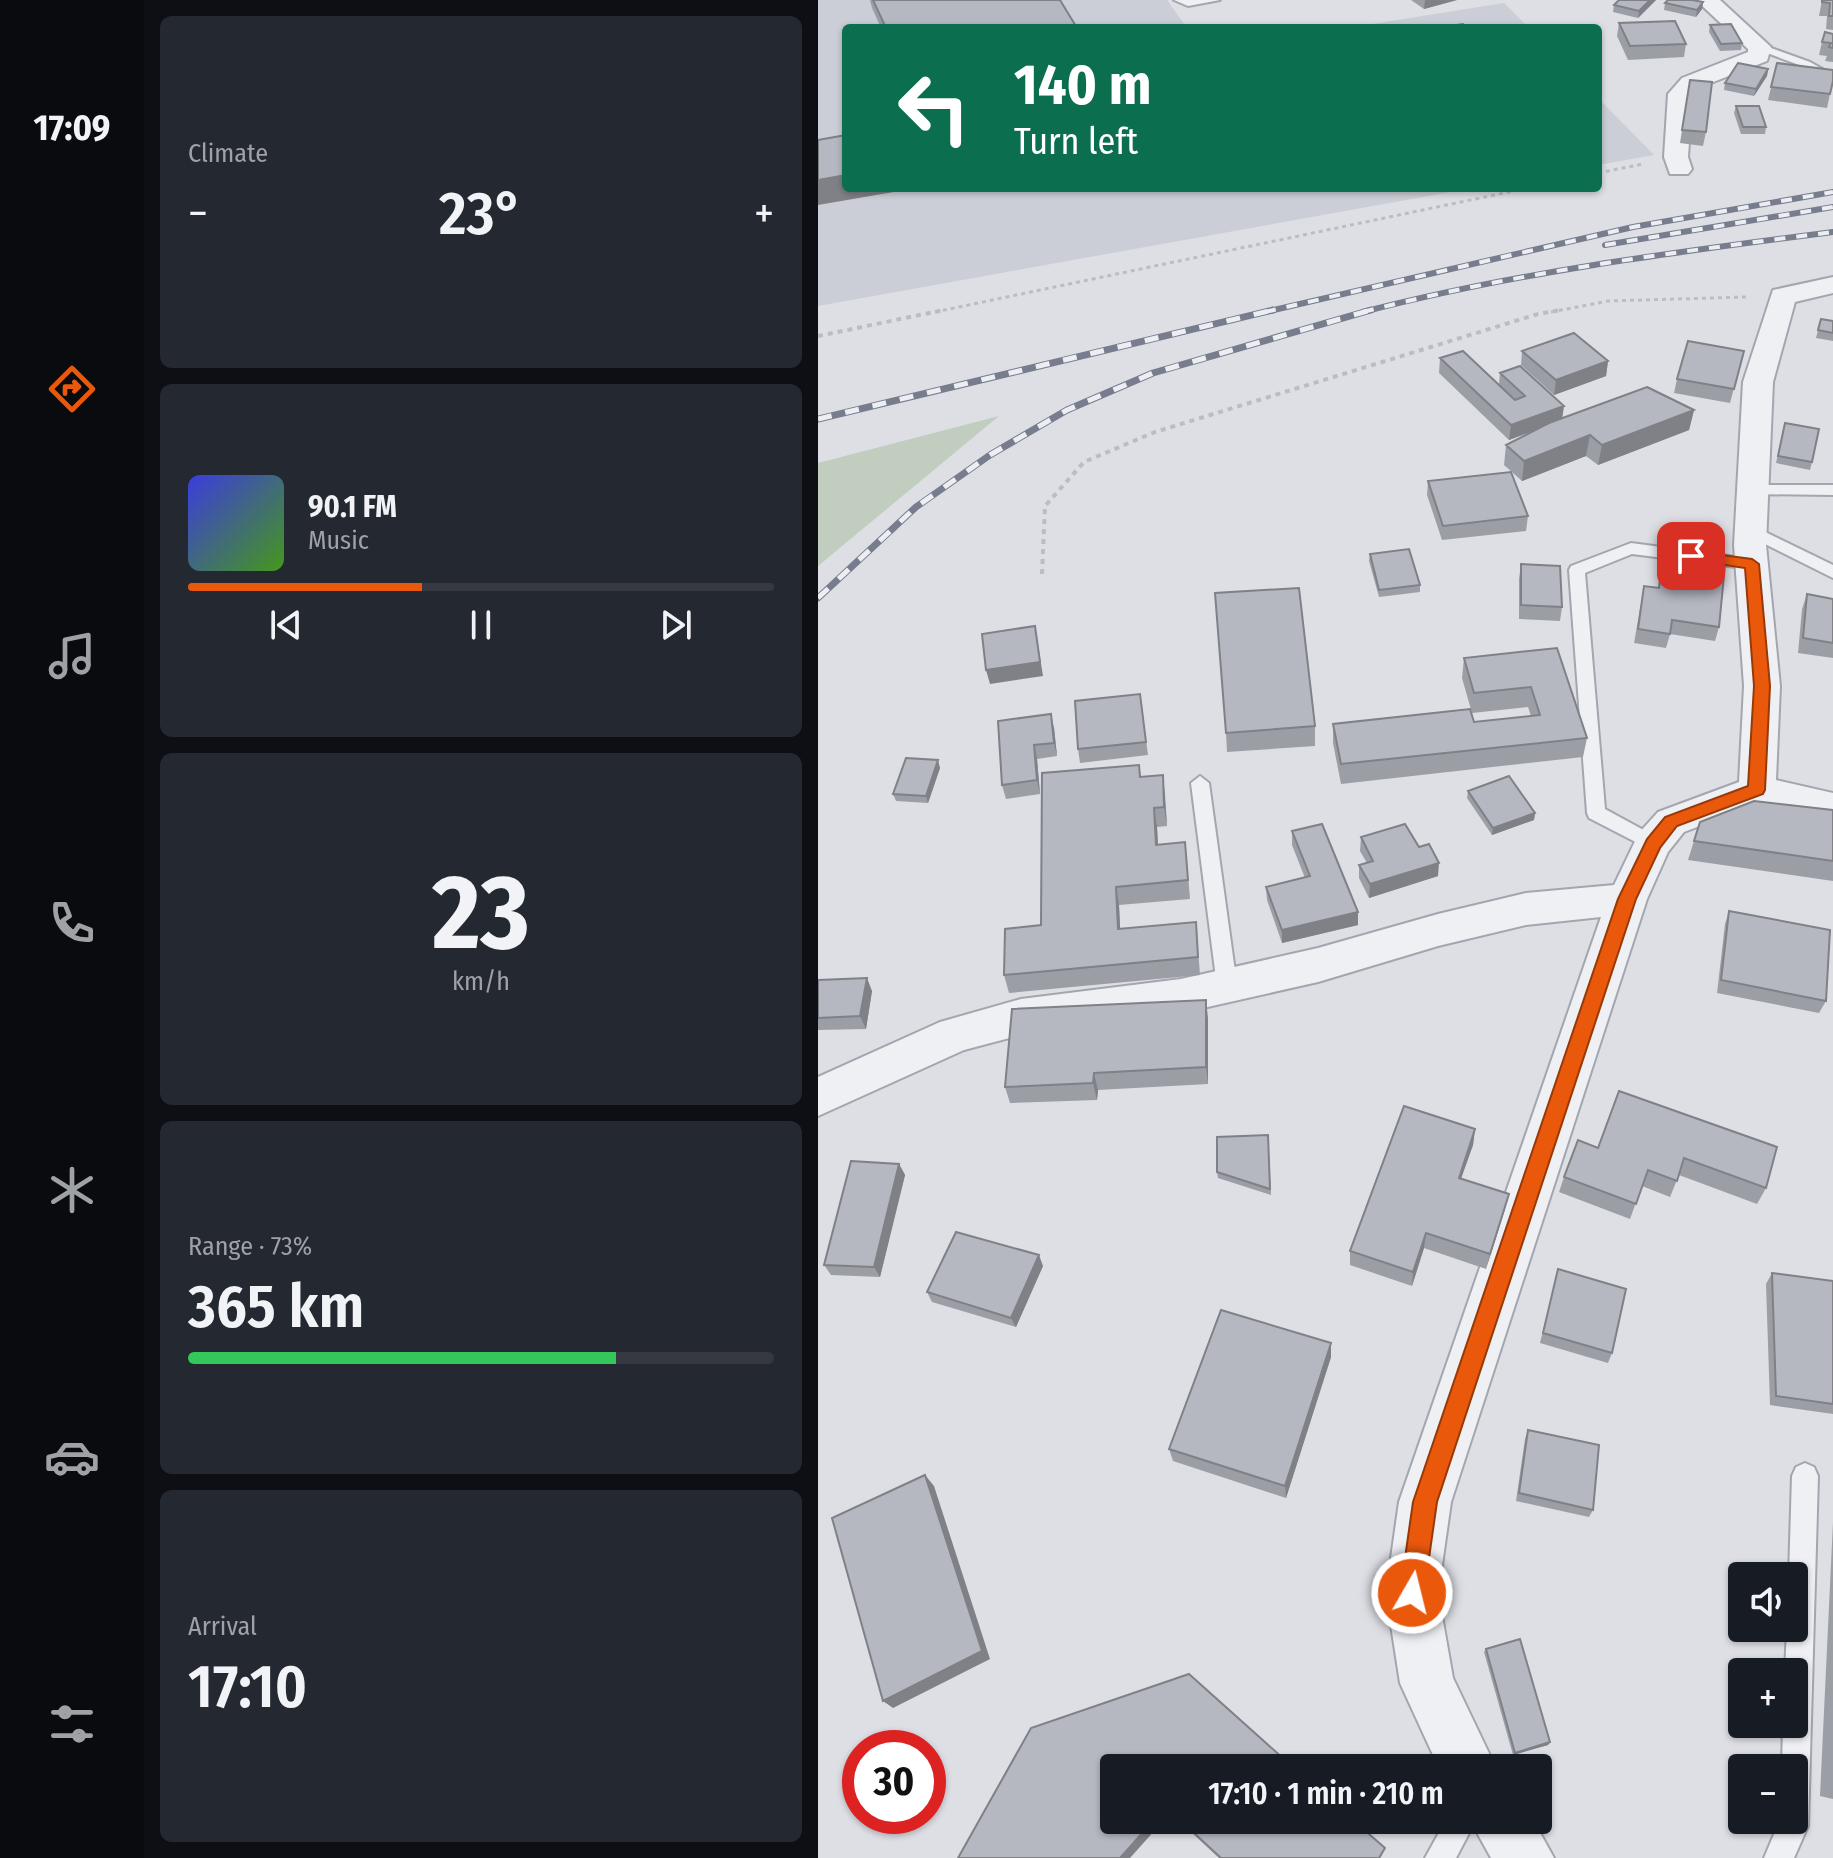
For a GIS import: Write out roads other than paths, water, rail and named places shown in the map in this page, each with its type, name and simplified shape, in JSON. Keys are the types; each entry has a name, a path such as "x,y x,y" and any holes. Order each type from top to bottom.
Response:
{"street":[{"path":"1678,163 1680,94 1690,83 1759,56 1760,47 1707,0"},
{"path":"1757,790 1762,686 1752,528 1758,382 1783,296 1833,285"},
{"path":"1461,1754 1427,1683 1414,1608 1412,1593 1425,1502 1627,899 1653,844 1671,822 1757,790 1833,807"},
{"path":"818,1097 955,1035 1021,1017 1181,996 1318,965 1438,930 1526,909 1627,899"},
{"path":"1509,1834 1525,1858"}],"lane":[{"path":"1179,0 1188,3 1215,0"},
{"path":"1760,47 1806,64 1833,80"},
{"path":"1653,844 1596,813 1577,570 1631,548 1752,528 1833,490"},
{"path":"1752,528 1833,572"},
{"path":"1200,783 1227,986"},
{"path":"1779,1858 1794,1826 1805,1476"},
{"path":"1440,1858 1454,1834"}],"railway":[{"path":"1265,312 1633,227 1833,192"},
{"path":"1605,245 1833,207"},
{"path":"1370,310 1538,274 1833,232"},
{"path":"818,419 1273,310"},
{"path":"818,598 916,507 990,455 1067,410 1153,373 1370,310"},
{"path":"1363,312 1370,310"}]}
